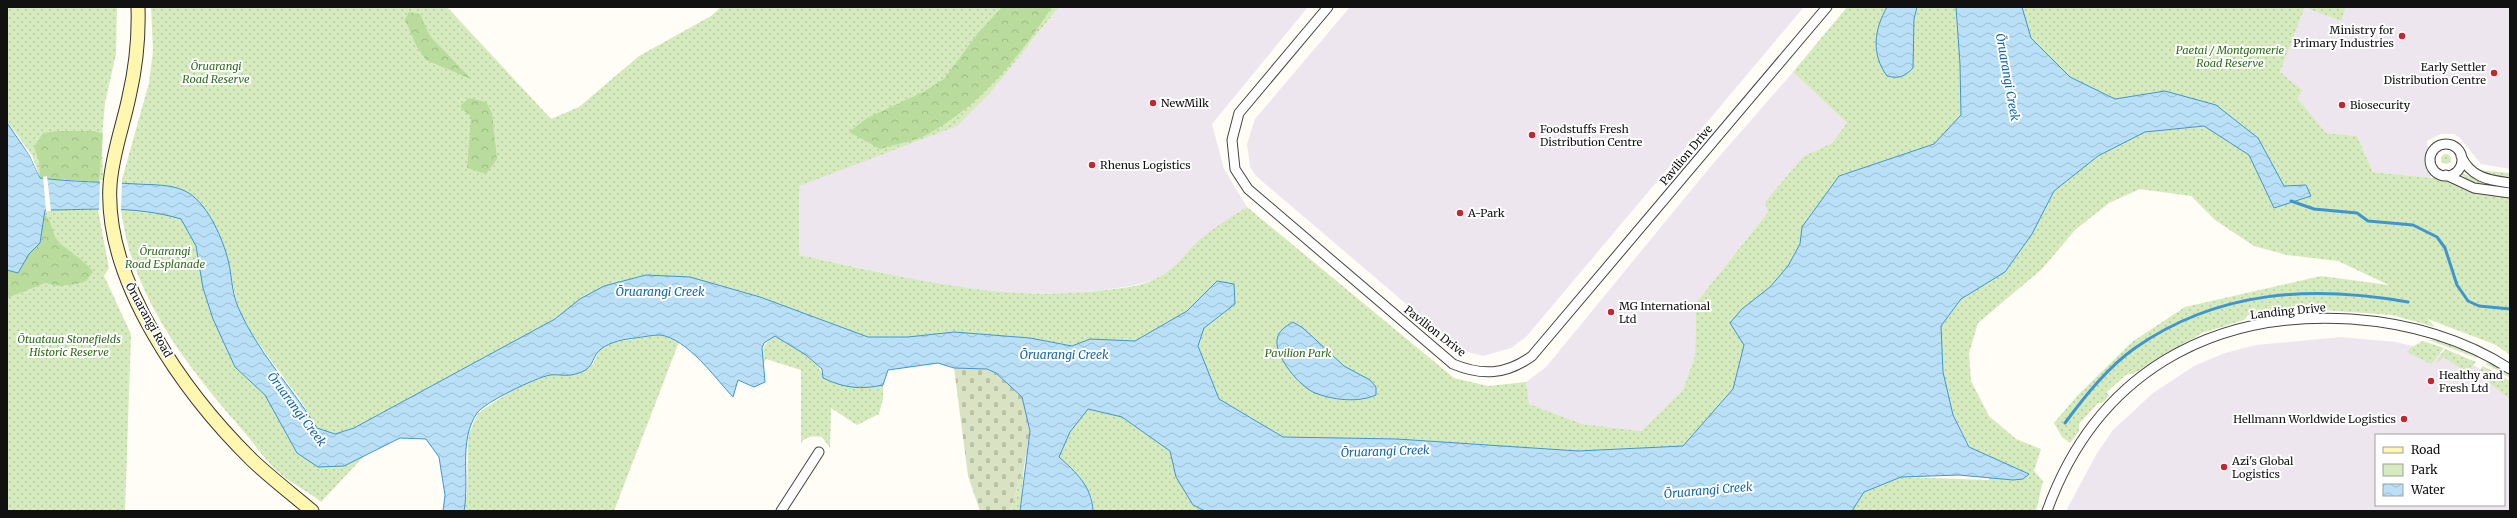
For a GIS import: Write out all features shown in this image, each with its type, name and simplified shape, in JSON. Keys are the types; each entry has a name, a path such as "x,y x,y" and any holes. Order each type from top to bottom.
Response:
{"street":[{"name":"Ōruarangi Road","path":"138,7 135,72 112,172 111,219 117,254 124,275 152,329 177,368 209,411 238,445 312,511"},
{"name":"Pavilion Drive","path":"1328,7 1239,113 1232,140 1235,169 1248,190 1453,364 1482,373 1494,373 1519,365 1532,356 1827,7"},
{"path":"2510,183 2479,177 2470,169 2459,151 2451,145 2441,144 2433,150 2430,158 2432,168 2439,174 2474,188 2510,193"},
{"path":"2446,176 2458,170 2461,156"},
{"name":"Landing Drive","path":"2047,511 2068,460 2099,416 2146,372 2188,346 2211,337 2258,324 2290,320 2324,318 2373,320 2418,328 2465,345 2510,369"},
{"path":"781,511 819,452"}],"shaded area":[{"path":"1059,7 1308,7 1212,124 1224,169 1247,207 1204,236 1176,267 1154,280 1131,286 1074,294 1006,293 945,286 799,255 799,186 1029,45"},
{"path":"1350,7 1804,7 1526,337 1511,348 1483,356 1464,351 1452,343 1256,176 1250,167 1247,144 1255,119"},
{"path":"2305,7 2510,7 2510,169 2481,164 2460,138 2454,134 2441,134 2427,141 2431,178 2373,172 2357,136 2326,133 2296,98 2303,92 2280,72"},
{"path":"1793,72 1847,123 1832,143 1804,156 1768,212 1696,303 1695,356 1683,390 1641,431 1582,424 1528,404 1526,382 1546,367 1711,166"},
{"path":"2341,337 2396,342 2438,352 2475,366 2510,388 2510,511 2066,511 2097,453 2113,430 2153,393 2194,366 2225,353 2256,345"}],"green space":[{"path":"7,7 117,7 116,54 105,103 102,137 103,182 40,178 17,136 7,123"},
{"path":"151,7 447,7 551,119 579,107 639,56 711,16 721,7 1059,7 990,93 957,126 799,186 799,255 913,279 990,291 1066,293 1105,290 1143,284 1163,275 1176,265 1204,236 1247,207 1454,378 1488,386 1526,382 1529,404 1582,424 1641,431 1683,390 1695,356 1696,303 1768,212 1765,202 1804,156 1832,143 1847,123 1793,72 1847,7 1956,7 1960,64 1961,115 1934,144 1839,176 1802,227 1800,244 1788,266 1770,287 1742,309 1744,345 1733,389 1683,446 1578,451 1397,439 1283,437 1219,399 1198,346 1204,328 1235,304 1217,281 1187,311 1135,341 1090,339 1073,346 1030,338 954,332 908,337 868,337 760,297 690,277 646,275 604,286 580,299 555,319 354,428 335,434 317,428 299,398 250,332 237,305 227,255 213,222 121,183 149,83 153,51"},
{"path":"1002,7 1052,7 1013,61 967,108 924,136 880,149 849,132 867,118 923,92 944,79 978,33"},
{"name":"Paetai / Montgomerie Road Reserve","path":"2022,7 2305,7 2280,72 2303,91 2297,98 2326,133 2357,136 2373,172 2442,179 2467,191 2510,198 2510,355 2496,345 2428,319 2435,327 2392,315 2322,310 2318,307 2290,309 2287,313 2277,314 2274,311 2248,315 2244,320 2202,333 2133,374 2127,374 2107,392 2109,396 2102,403 2098,403 2079,424 2079,431 2070,443 2062,437 2054,423 2077,396 2132,342 2185,307 2321,276 2389,285 2338,261 2287,255 2254,246 2215,220 2191,196 2140,189 2109,203 2075,230 2042,269 1978,323 1969,353 1971,381 1989,416 2016,439 2041,449 2034,471 2043,481 2036,511 1852,511 1864,492 1901,477 1989,480 1990,474 1970,447 1953,415 1943,372 1941,326 1961,299 2005,272 2032,234 2054,191 2098,156 2145,132 2204,126 2249,155 2274,208 2306,185 2284,187 2258,138 2165,91 2115,99 2070,78 2031,38"},
{"path":"2310,7 2346,7 2341,21 2309,9"},
{"path":"409,12 420,14 430,36 471,79 426,60 417,47 405,20"},
{"path":"469,98 486,102 492,113 497,159 486,174 467,168 471,117 460,106"},
{"path":"58,131 94,131 103,134 99,182 40,178 39,161 34,147 43,133"},
{"path":"2444,154 2448,154 2450,155 2450,163 2444,164 2441,161 2441,157"},
{"path":"2478,170 2510,173 2510,180 2491,177"},
{"path":"2463,173 2485,184 2510,187 2510,190 2475,184 2461,175"},
{"name":"Ōruarangi Road Esplanade","path":"121,208 160,213 181,219 196,246 203,288 213,319 235,367 265,395 297,453 344,466 364,456 321,502 286,478 271,465 203,383 184,357 165,329 149,301 136,271 127,240"},
{"name":"Ōtuataua Stonefields Historic Reserve","path":"45,210 98,210 109,268 104,276 131,334 125,511 7,511 7,270 18,273 40,243"},
{"path":"44,214 49,220 58,241 87,265 93,272 86,281 77,284 59,286 45,283 7,298 7,270 18,273 29,254 40,243"},
{"path":"660,335 679,342 614,511 464,511 467,494 468,436 478,413 517,387 550,375 570,375 593,364 600,349 614,342"},
{"path":"775,336 804,353 811,359 821,371 823,378 845,386 859,388 883,385 883,399 879,414 857,425 831,408 830,448 822,437 810,437 801,443 801,370 766,359 764,363 764,347 767,342"},
{"path":"2429,340 2438,340 2478,356 2477,358"},
{"path":"2423,341 2444,348 2431,364 2407,352 2410,348"},
{"path":"2445,349 2476,362 2467,373 2444,357 2437,363 2436,362"},
{"path":"2488,362 2510,374 2510,378 2486,364"},
{"path":"2483,366 2510,381 2510,399 2479,375 2475,380 2474,378"},
{"path":"954,368 987,369 996,373 1022,397 1030,431 1024,467 1010,511 980,511 968,476"},
{"path":"1088,409 1122,417 1170,451 1176,477 1193,505 1205,511 1093,511 1092,497 1059,457 1070,432"},
{"path":"1024,467 1020,511 1010,511"}],"water":[{"path":"1887,7 1917,7 1914,19 1913,68 1904,75 1898,77 1887,76 1878,59 1876,42 1877,33 1879,24"},
{"name":"Ōruarangi Creek","path":"1956,7 2022,7 2031,38 2070,77 2115,99 2165,91 2216,105 2258,138 2284,186 2306,185 2311,196 2274,208 2249,155 2204,126 2145,132 2098,156 2054,191 2032,234 2005,272 1961,299 1941,326 1943,372 1953,415 1969,447 2029,474 2023,479 2013,480 1959,475 1901,477 1864,492 1852,511 1205,511 1193,505 1176,477 1170,451 1122,417 1088,409 1070,432 1059,457 1077,474 1086,487 1090,495 1093,511 1020,511 1030,431 1022,397 996,373 987,369 954,368 938,363 888,370 883,385 859,388 845,386 823,378 822,369 806,355 775,336 764,343 762,348 765,382 754,387 738,380 733,397 691,351 670,338 660,335 627,339 609,344 597,353 589,367 585,370 571,375 550,375 543,377 511,391 482,408 477,413 471,424 468,436 466,448 466,499 464,511 443,511 445,495 439,457 426,439 400,438 344,466 318,467 297,453 265,395 235,367 213,319 203,288 196,246 181,219 130,210 45,210 40,243 29,254 18,273 7,270 7,123 30,156 40,178 168,186 185,191 200,202 212,219 221,238 229,262 238,307 255,339 317,428 335,434 354,428 555,319 580,299 604,286 646,275 690,277 760,297 868,337 908,337 954,332 1030,338 1072,346 1090,339 1135,341 1187,311 1217,281 1234,284 1235,304 1204,328 1198,346 1219,399 1283,437 1397,439 1578,451 1683,446 1733,389 1744,345 1730,323 1742,309 1770,287 1788,266 1800,244 1802,227 1839,176 1934,144 1961,115 1960,64"},
{"path":"1293,322 1303,328 1344,366 1370,380 1376,387 1376,395 1354,400 1337,399 1315,393 1302,385 1284,363 1277,347 1279,334 1285,327"}],"pier":[{"path":"7,121 32,155 40,178 30,156"},
{"path":"47,176 51,211 46,211 43,177"},
{"path":"100,180 122,181 121,210 99,212"}],"waterway":[{"path":"2291,201 2314,209 2357,213 2368,221 2413,225 2437,237 2445,248 2457,285 2468,301 2479,306 2510,309"},
{"path":"2065,423 2097,382 2115,364 2135,348 2167,329 2199,314 2233,303 2267,297 2301,294 2337,294 2408,302"}],"place":[{"name":"Ministry for Primary Industries","path":"2402,36"},
{"name":"Early Settler Distribution Centre","path":"2494,73"},
{"name":"NewMilk","path":"1153,103"},
{"name":"Biosecurity","path":"2342,105"},
{"name":"Foodstuffs Fresh Distribution Centre","path":"1532,135"},
{"name":"Rhenus Logistics","path":"1092,165"},
{"name":"A-Park","path":"1460,213"},
{"name":"MG International Ltd","path":"1611,312"},
{"name":"Healthy and Fresh Ltd","path":"2431,381"},
{"name":"Hellmann Worldwide Logistics","path":"2404,419"},
{"name":"Azi's Global Logistics","path":"2224,467"}],"park label":[{"name":"Ōruarangi Road Reserve","path":"216,72"},
{"name":"Pavilion Park","path":"1298,353"}]}
